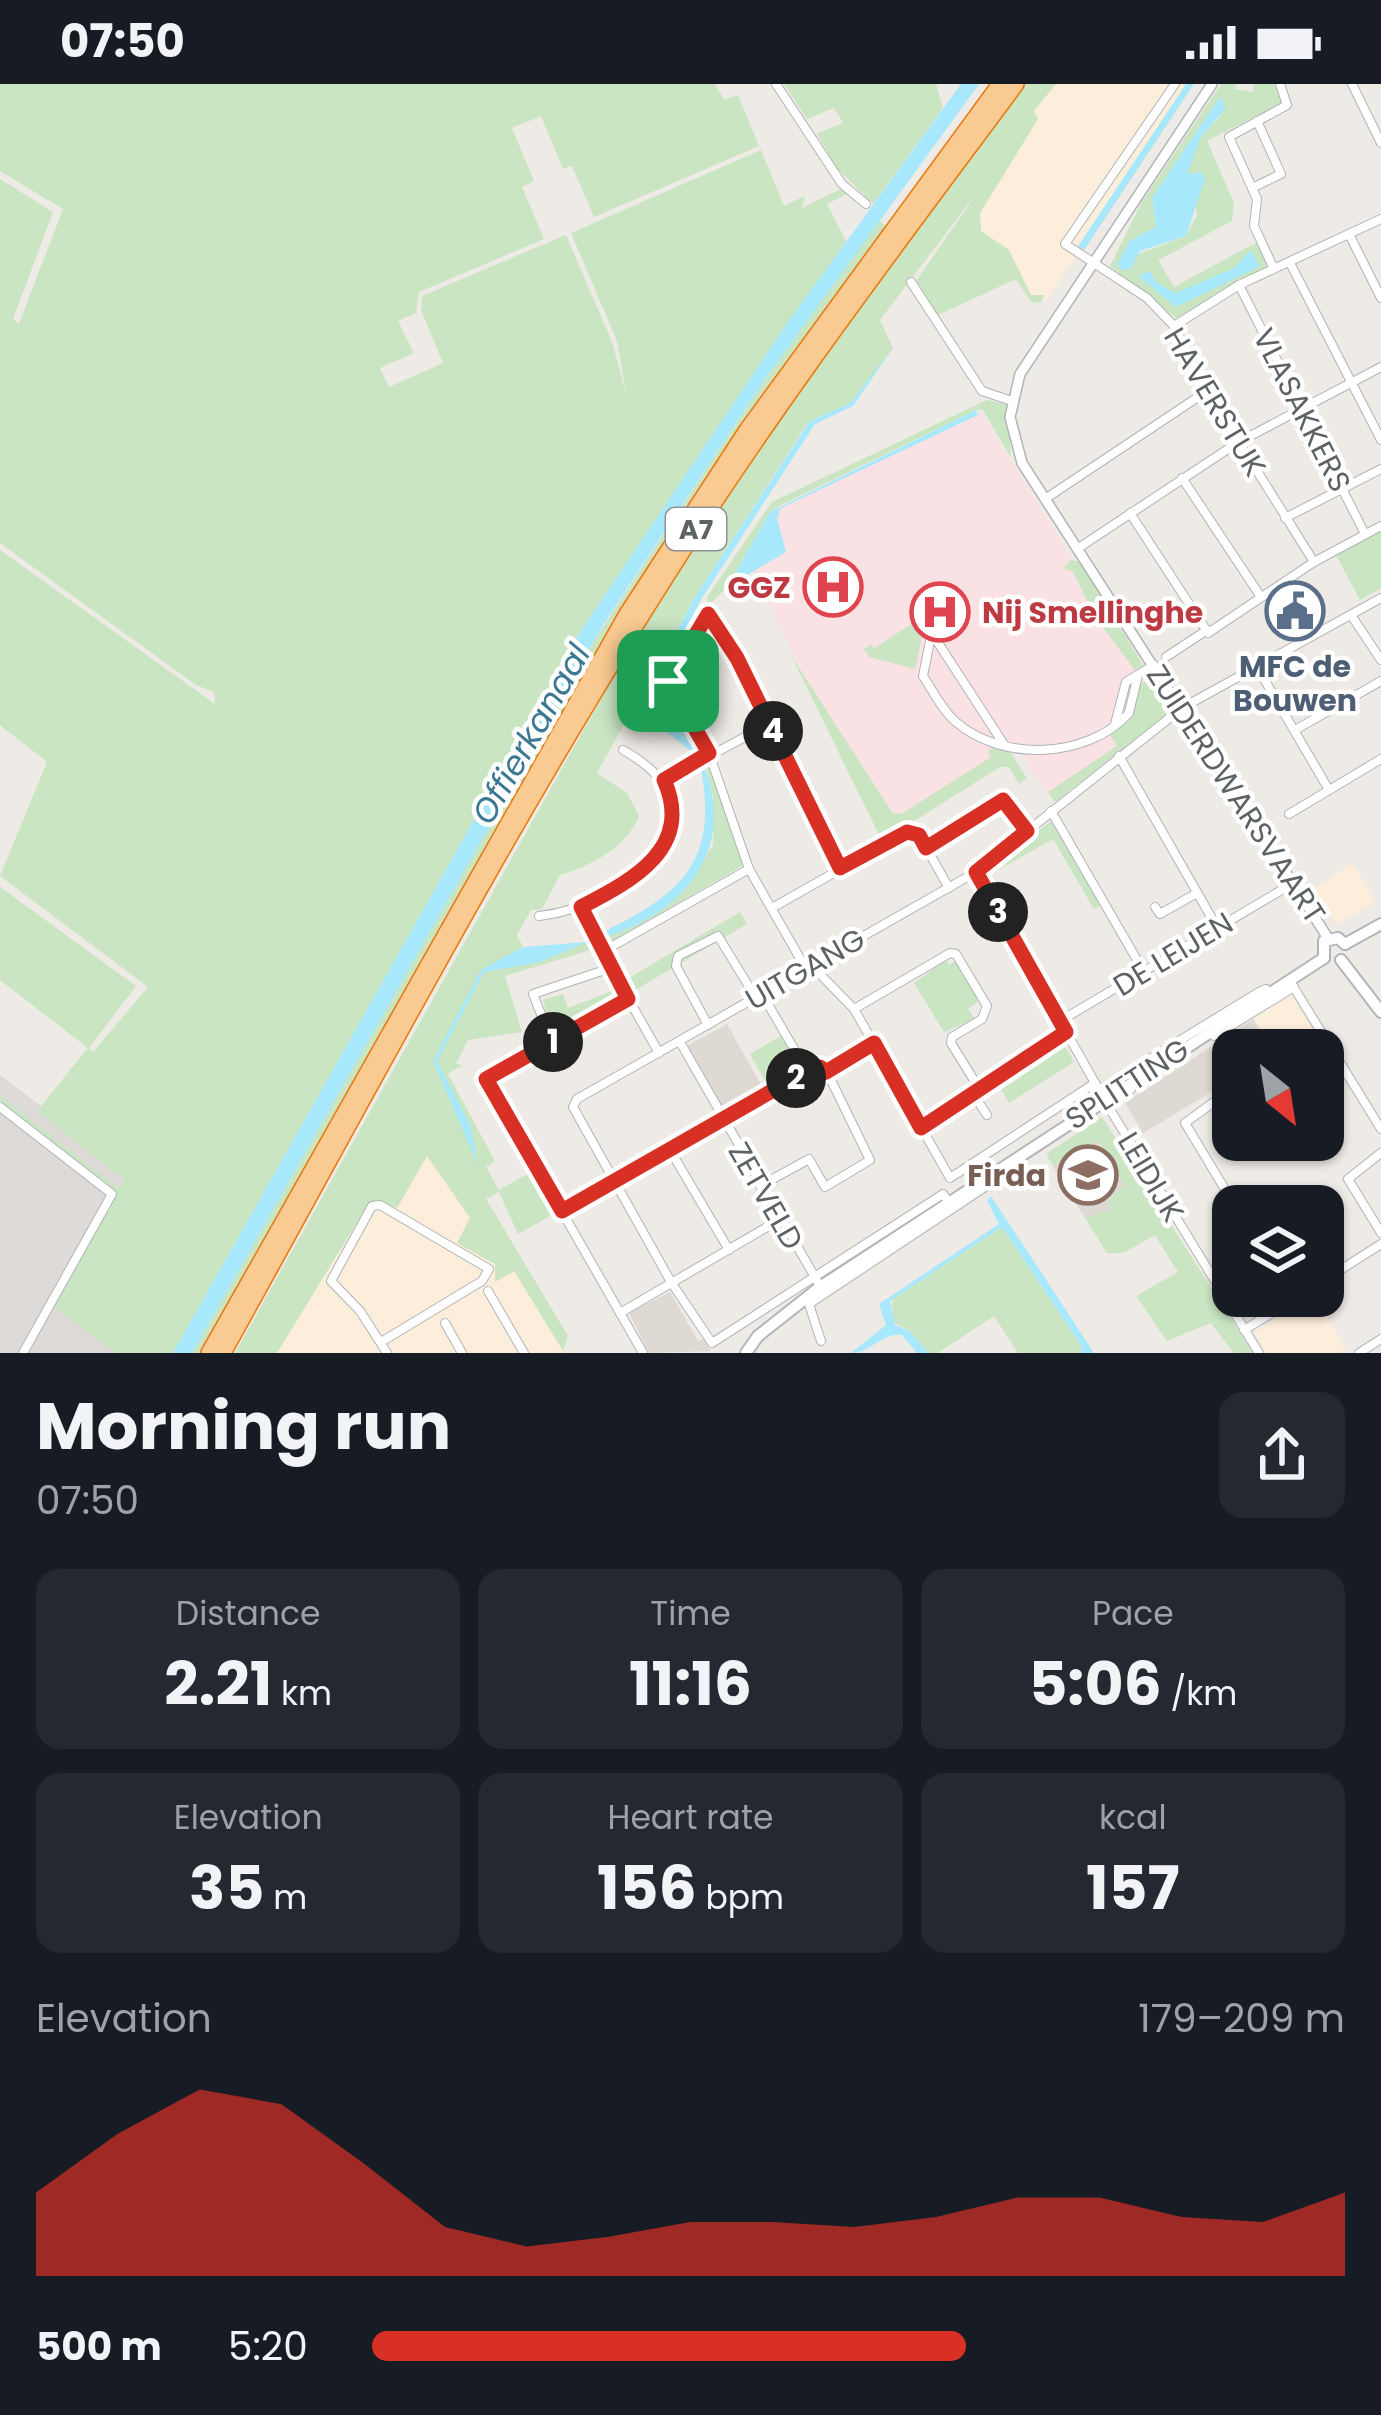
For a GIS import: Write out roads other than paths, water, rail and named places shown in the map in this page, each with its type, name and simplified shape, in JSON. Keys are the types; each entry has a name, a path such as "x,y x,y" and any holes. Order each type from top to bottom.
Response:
{"highway":[{"name":"A7","path":"208,1353 552,739 638,596 837,303 1000,84"},
{"name":"A7","path":"223,1353 569,734 663,581 837,325 1016,84"}],"main road":[{"path":"1341,960 1345,944 1381,924"},
{"path":"1345,944 1328,938 1322,945 1324,958 1341,960 1381,1012"},
{"name":"SPLITTING","path":"746,1353 758,1336 819,1286 945,1198 988,1175 1102,1094 1267,991 1292,985 1324,958"}],"street":[{"path":"776,84 842,184 863,202"},
{"path":"1094,262 1065,244 1175,84"},
{"path":"911,282 982,391 1012,401 1020,374 1212,84"},
{"path":"1274,269 1254,226 1258,204 1229,137 1287,105 1280,84"},
{"path":"1352,84 1381,143"},
{"path":"1252,188 1280,174 1257,121"},
{"path":"1174,326 1239,285 1381,219"},
{"path":"1349,235 1381,298"},
{"name":"HAVERSTUK","path":"1094,262 1147,298 1174,326 1207,392 1313,562"},
{"path":"1291,262 1381,440"},
{"name":"VLASAKKERS","path":"1239,285 1365,534"},
{"path":"1077,548 1238,443 1381,368"},
{"path":"1045,499 1207,392"},
{"name":"ZUIDERDWARSVAART","path":"1012,401 1015,446 1045,499 1328,938"},
{"path":"1285,518 1381,469"},
{"path":"1182,478 1262,598"},
{"path":"1130,513 1208,632"},
{"path":"1166,657 1313,562 1381,526"},
{"name":"UITGANG","path":"614,1182 576,1116 577,1100 976,872 1182,708 1381,598"},
{"path":"840,868 737,658 708,614 668,678 709,753 749,868 809,968 854,1009 950,1178 1102,1094"},
{"path":"1352,615 1381,660"},
{"path":"1004,744 932,629 923,676 956,722 1004,744 1052,750 1118,723 1134,680 1154,665"},
{"path":"1257,667 1329,790"},
{"path":"1295,730 1381,681"},
{"path":"664,780 769,724"},
{"path":"539,916 581,907 615,890 662,853 674,824 664,780 623,750"},
{"path":"1119,756 1218,929"},
{"path":"1289,814 1381,759"},
{"path":"926,848 1003,800 1027,831"},
{"path":"1051,811 1144,972"},
{"path":"772,908 907,832 919,835 949,887"},
{"path":"602,952 749,868"},
{"name":"LEIDIJK","path":"976,872 1102,1094 1259,1353"},
{"name":"DE LEIJEN","path":"1060,1021 1285,888"},
{"path":"1156,907 1160,914 1197,893"},
{"path":"581,907 659,1054"},
{"path":"708,1024 675,960 713,936 723,939 807,1071"},
{"path":"854,1009 950,953 956,954 987,1006 982,1019 952,1036 951,1043 987,1115"},
{"path":"552,1042 533,994 611,968"},
{"path":"1292,985 1320,1029"},
{"name":"SPLITTING","path":"1102,1094 1292,985"},
{"path":"628,999 486,1079 643,1353"},
{"path":"921,1128 1066,1032"},
{"name":"ZETVELD","path":"680,1042 819,1286"},
{"path":"826,1072 874,1043"},
{"path":"562,1211 820,1067 870,1160 825,1187 809,1160 760,1186"},
{"path":"1344,1068 1381,1129"},
{"path":"1212,1105 1185,1123 1222,1185"},
{"path":"0,1107 112,1194 23,1353"},
{"path":"670,1150 729,1250"},
{"path":"1381,1153 1349,1175 1381,1233"},
{"name":"SPLITTING","path":"671,1282 712,1342 819,1286 991,1183 988,1175"},
{"path":"614,1182 671,1282"},
{"path":"380,1342 488,1275 487,1263 380,1204 372,1206 331,1281 387,1353"},
{"path":"619,1311 779,1220"},
{"path":"1344,1268 1381,1244"},
{"path":"819,1286 809,1304 821,1342"},
{"path":"488,1291 524,1353"},
{"path":"1244,1330 1264,1317"},
{"path":"445,1323 462,1353"},
{"path":"1359,1353 1381,1339"}],"water":[{"name":"Offierkanaal","path":"961,84 979,84 765,379 603,625 192,1353 173,1353 579,634 785,326"},
{"path":"1186,84 1194,84 1084,250 1078,246"},
{"path":"1220,97 1226,108 1201,137 1187,174 1201,172 1205,179 1186,236 1140,251 1132,267 1123,271 1117,264 1130,241 1156,227 1152,198"},
{"path":"1251,250 1260,266 1176,307 1138,276 1150,271 1157,283 1176,293 1234,268"},
{"path":"893,348 853,406 815,424 702,598 656,684 655,702 695,748 691,751 647,717 631,717 695,597 809,422 850,403"},
{"path":"976,410 978,415 781,508 777,518 786,552 727,587 770,512"},
{"path":"701,769 705,769 713,799 713,827 708,852 696,875 658,912 605,937 604,932 654,903 688,871 704,828"},
{"path":"587,942 540,962 484,972 437,1061 471,1127 478,1165 433,1061 481,970 523,947"},
{"path":"991,1196 1094,1353 1080,1353 1082,1347 1002,1227 890,1301 895,1325 910,1331 928,1353 917,1353 902,1335 851,1353 886,1325 879,1304 999,1224 987,1201"}],"place":[{"name":"GGZ","path":"833,587"},
{"name":"MFC de Bouwen","path":"1295,611"},
{"name":"Nij Smellinghe","path":"940,612"},
{"name":"Firda","path":"1088,1175"}]}
